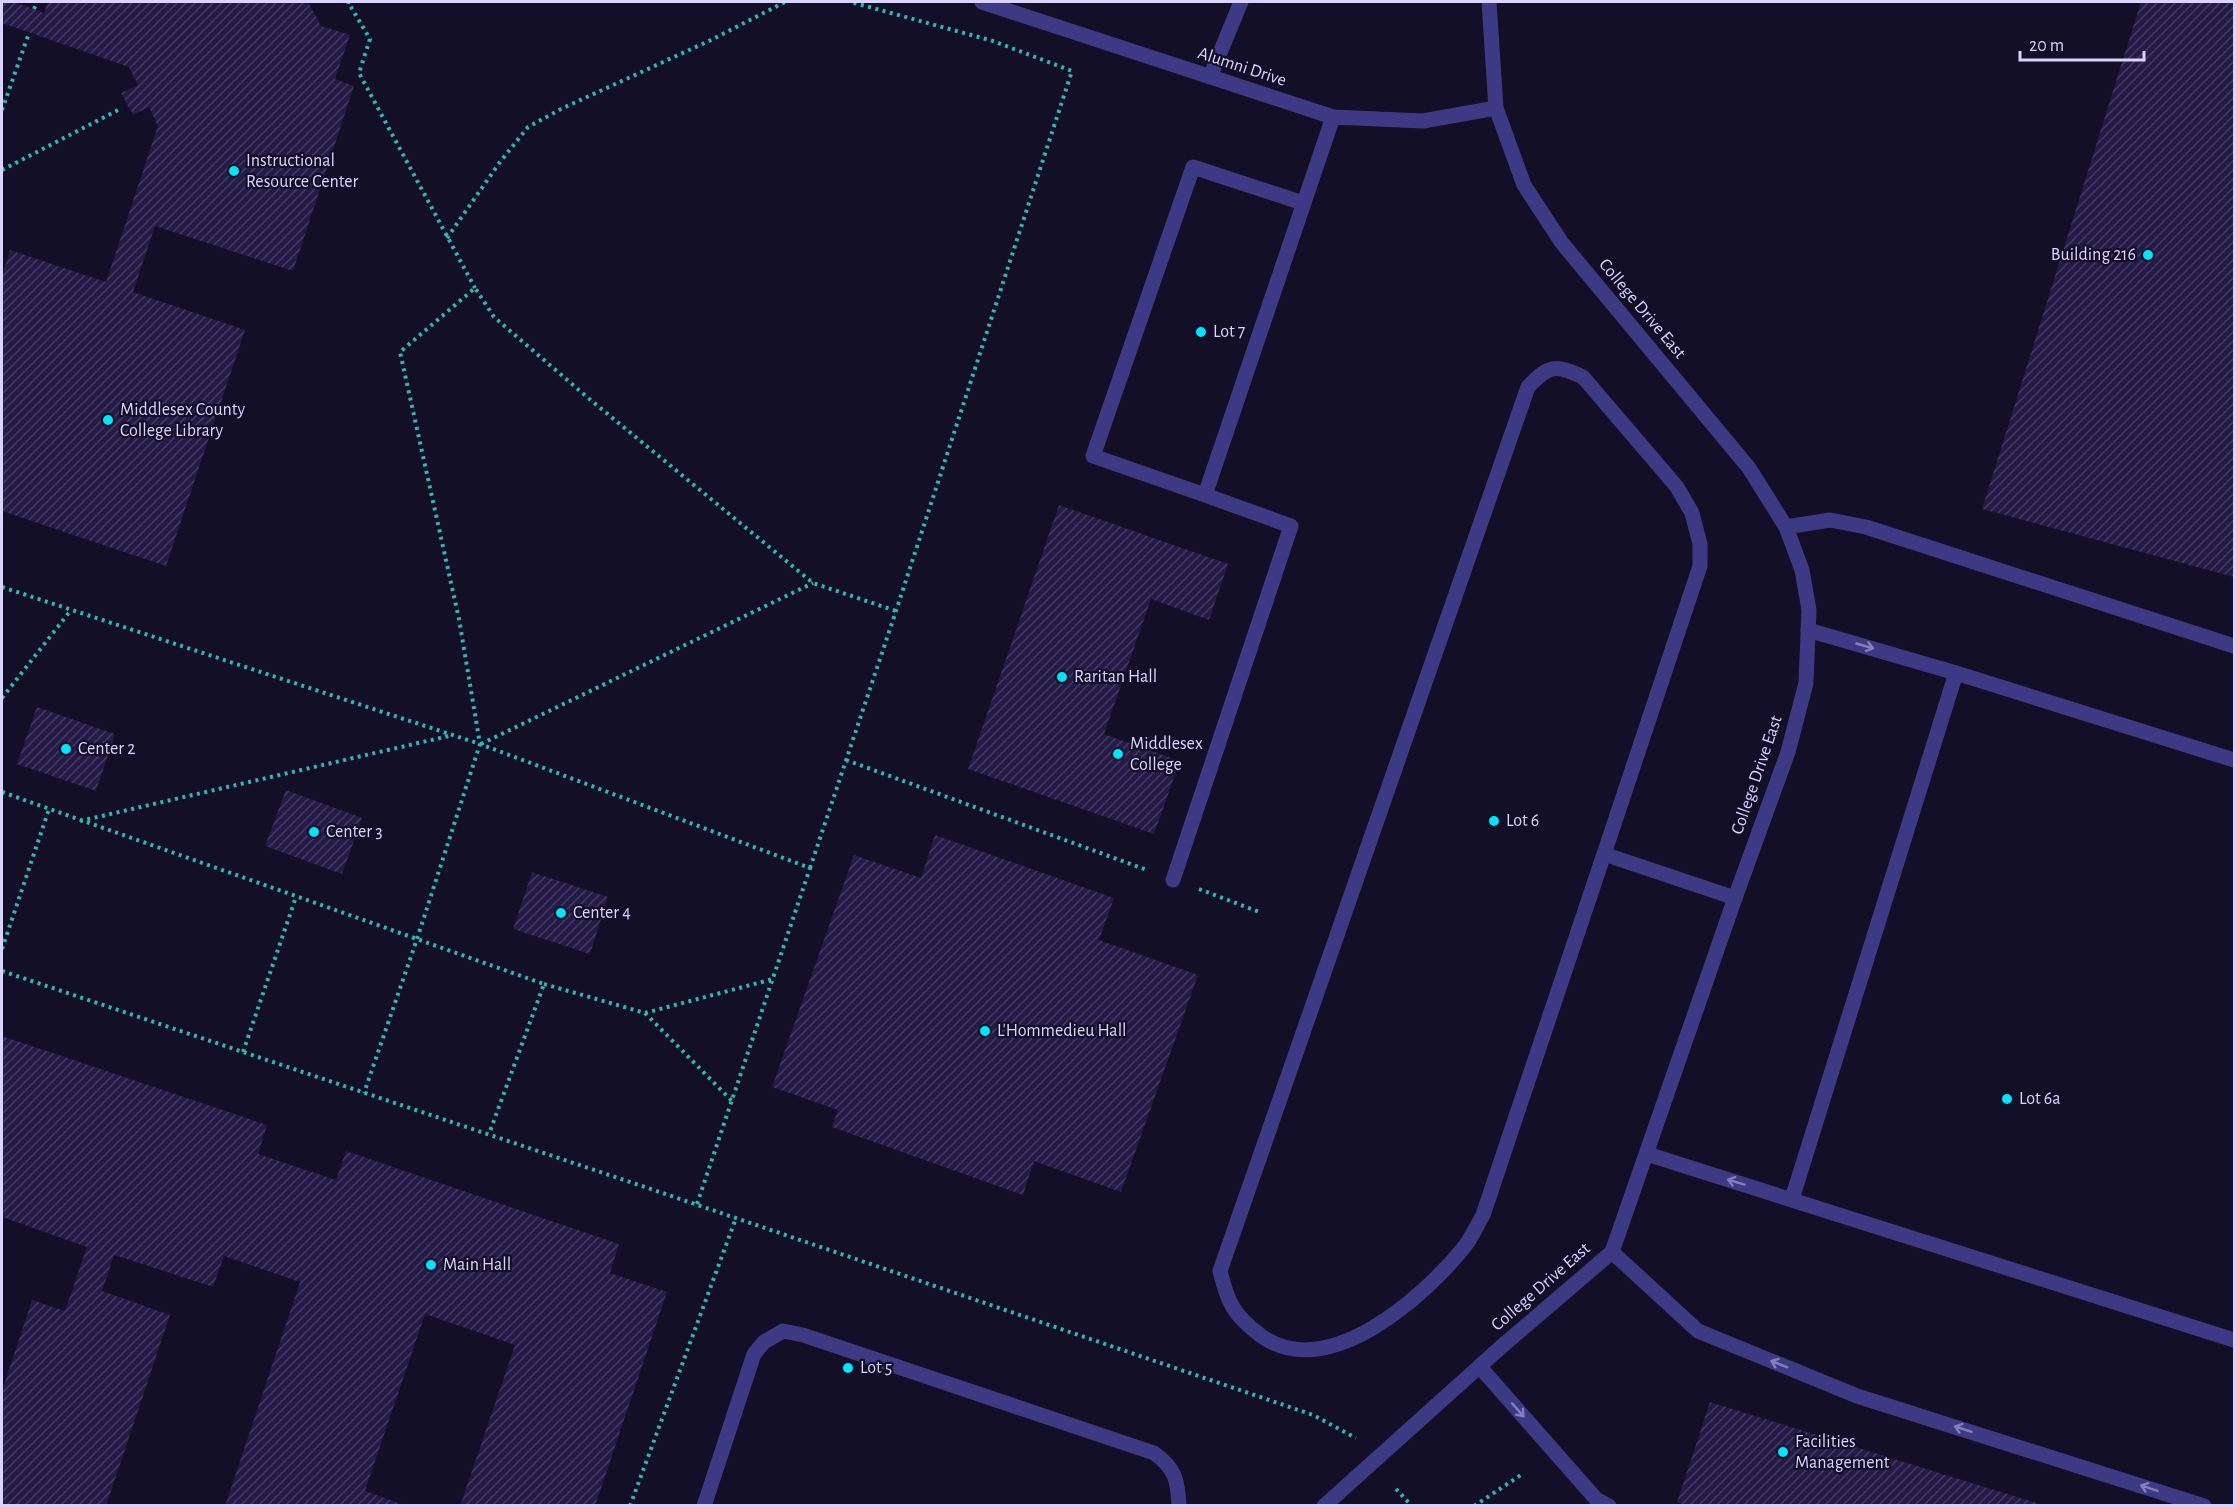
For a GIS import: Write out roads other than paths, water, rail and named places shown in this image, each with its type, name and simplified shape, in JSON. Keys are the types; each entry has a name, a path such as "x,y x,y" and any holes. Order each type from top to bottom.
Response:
{"street":[{"name":"Alumni Drive","path":"982,2 1333,117 1423,121 1496,108"},
{"path":"1210,77 1241,2"},
{"name":"College Drive East","path":"1324,1506 1480,1366 1612,1252 1788,752 1806,683 1809,610 1802,570 1786,526 1749,468 1562,243 1524,185 1496,108 1488,2"},
{"path":"1205,495 1333,117"},
{"path":"1173,880 1291,526 1093,456 1193,167 1304,203"},
{"path":"1562,367 1583,377 1677,487 1692,513 1700,544 1700,566 1604,854 1484,1215 1465,1246 1415,1298 1376,1328 1335,1346 1298,1350 1269,1341 1241,1320 1226,1296 1221,1271 1528,387 1542,372 1562,367"},
{"path":"1786,526 1830,520 1866,527 2235,646"},
{"path":"1808,630 1956,673 2235,760"},
{"path":"1792,1199 1956,673"},
{"path":"1604,854 1735,898"},
{"path":"1647,1154 2235,1340"},
{"path":"1612,1252 1698,1331 1857,1396 2204,1506"},
{"path":"704,1506 754,1354 764,1342 783,1331 802,1335 1154,1453 1168,1463 1176,1476 1179,1506"},
{"path":"1480,1366 1596,1498 1609,1506"}],"place":[{"name":"Instructional Resource Center","path":"234,171"},
{"name":"Building 216","path":"2148,255"},
{"name":"Lot 7","path":"1201,332"},
{"name":"Middlesex County College Library","path":"108,420"},
{"name":"Raritan Hall","path":"1062,677"},
{"name":"Center 2","path":"66,749"},
{"name":"Middlesex College","path":"1118,754"},
{"name":"Lot 6","path":"1494,821"},
{"name":"Center 3","path":"314,832"},
{"name":"Center 4","path":"561,913"},
{"name":"L'Hommedieu Hall","path":"985,1031"},
{"name":"Lot 6a","path":"2007,1099"},
{"name":"Main Hall","path":"431,1265"},
{"name":"Lot 5","path":"848,1368"},
{"name":"Facilities Management","path":"1783,1452"}]}
